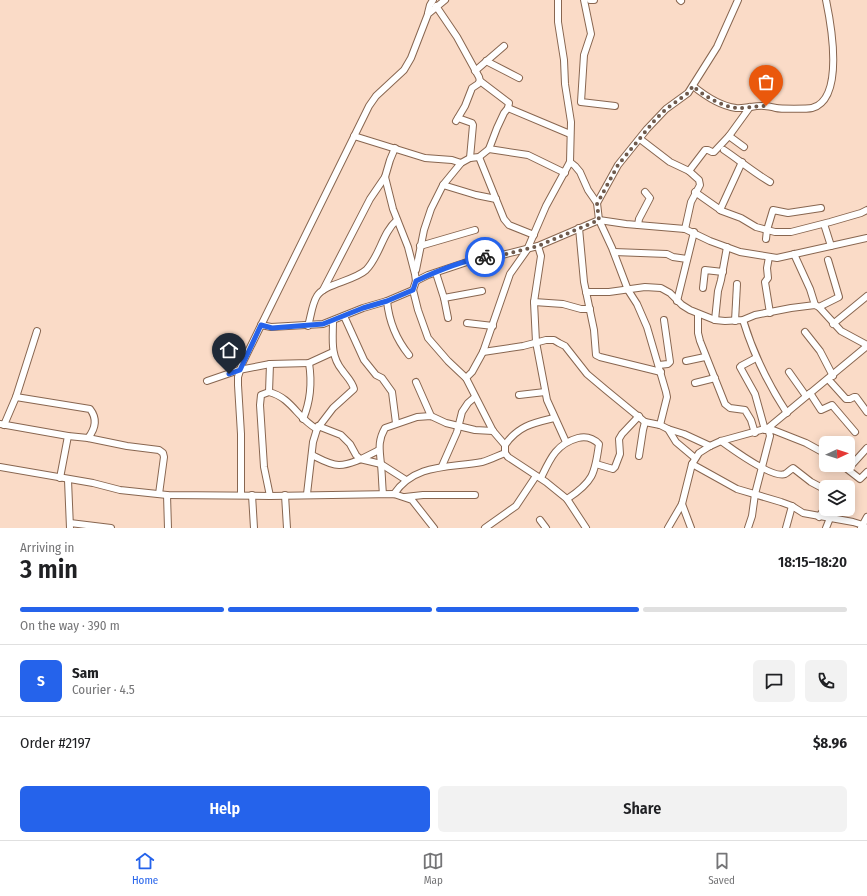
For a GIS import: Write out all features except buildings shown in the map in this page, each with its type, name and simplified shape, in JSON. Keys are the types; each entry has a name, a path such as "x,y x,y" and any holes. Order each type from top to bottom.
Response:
{"street":[{"path":"241,495 238,385 240,370 372,101 407,65 433,0"},
{"path":"428,14 444,0"},
{"path":"466,378 472,372 483,352 510,274 527,250 546,206 570,162 571,122 558,22 558,0"},
{"path":"581,102 584,55 591,34 584,0"},
{"path":"597,204 618,165 655,120 666,109 688,93 693,86 723,36 738,0"},
{"path":"693,86 704,94 736,108 761,106 776,108 811,108 819,105 828,94 832,84 833,58 830,20 826,0"},
{"path":"415,274 428,215 443,185 461,164 470,158 479,157 489,149 509,103 480,81 457,37 436,6"},
{"path":"475,71 504,46"},
{"path":"486,61 519,78"},
{"path":"470,158 473,125 472,123 457,120 472,88 480,81"},
{"path":"569,102 615,106"},
{"path":"689,171 705,150 712,152 716,151 730,136 750,107"},
{"path":"508,108 570,134"},
{"path":"354,136 424,158 452,160 461,164"},
{"path":"730,136 744,147"},
{"path":"640,139 670,162 689,171 700,182 700,185 691,202 685,229"},
{"path":"308,326 318,295 323,290 370,199 385,177 395,148"},
{"path":"489,149 528,155 565,173"},
{"path":"724,150 770,182"},
{"path":"479,157 504,219 508,225 534,236"},
{"path":"570,162 580,172 588,190 597,204 599,220 614,252 628,290 640,310 659,365 667,398 660,425"},
{"path":"720,210 742,162"},
{"path":"385,177 390,199 408,247 416,281 413,290 428,338 448,361 466,378 493,431 505,445 505,453 508,458 538,477 567,499 586,528"},
{"path":"443,185 476,195 496,199"},
{"path":"638,225 639,218 650,198 646,192"},
{"path":"695,192 720,210 741,218 756,227 775,232 791,232 824,224 867,210"},
{"path":"766,239 773,210 788,213 821,208"},
{"path":"323,290 357,277 366,269 373,259 391,224 397,220"},
{"path":"416,281 482,257 527,250 568,235 579,228 599,220 685,229 740,252 777,258 867,238"},
{"path":"824,224 831,246"},
{"path":"579,228 584,282 594,330 596,355 661,372"},
{"path":"420,246 475,230"},
{"path":"677,301 694,232"},
{"path":"538,246 541,256 534,302 536,342 545,392 554,418 566,442"},
{"path":"715,320 718,291 727,247"},
{"path":"614,252 667,254 687,259"},
{"path":"668,528 682,504 693,461 710,446 721,441 767,429 867,346 841,331 817,306 794,254"},
{"path":"769,257 767,268 768,278 766,282 770,313"},
{"path":"586,292 628,290 645,287 660,288 670,293 677,301 698,314 715,320 735,321 755,315 791,308 817,306 839,297 828,260"},
{"path":"703,288 705,270 723,272"},
{"path":"436,273 444,298 448,318"},
{"path":"735,321 737,284"},
{"path":"261,325 272,328 323,324 413,290"},
{"path":"444,298 482,291"},
{"path":"833,324 867,296"},
{"path":"387,301 388,311 394,332 409,355"},
{"path":"534,302 563,304 581,309 590,309"},
{"path":"698,314 698,333 705,357 727,407 745,410 751,420 754,433"},
{"path":"344,316 364,360 376,375 382,378 392,392 396,424"},
{"path":"659,365 668,364 670,362 664,320"},
{"path":"742,320 751,348 787,413"},
{"path":"307,494 313,442 318,428 333,408 354,389 341,370 333,352 333,321"},
{"path":"466,323 493,326"},
{"path":"37,331 16,397 2,425 88,438 126,446 159,450 163,453 164,457 159,494"},
{"path":"805,332 820,351 830,377 846,399 848,400 856,397 867,412"},
{"path":"483,352 554,340 565,346 587,374 645,422 660,425 668,430 684,434 710,446"},
{"path":"207,381 240,370 270,364 309,363 333,352"},
{"path":"686,362 705,357"},
{"path":"748,528 752,516 761,468 770,436 755,394 740,367 756,358"},
{"path":"303,419 307,411 312,384 309,363"},
{"path":"269,392 270,364"},
{"path":"789,372 821,410 832,405 855,432"},
{"path":"695,383 715,378"},
{"path":"416,382 431,416"},
{"path":"270,496 264,467 260,405 261,394 266,392 279,394 288,400 303,419 309,424 341,435 350,444 356,455 360,458 381,464 406,480"},
{"path":"519,395 545,392"},
{"path":"16,397 90,409 95,415 95,424 92,433 88,438"},
{"path":"442,466 458,426 460,417 471,399 475,397"},
{"path":"383,494 381,464 378,450 385,428 417,417 431,416 442,422 458,426 475,430 493,431"},
{"path":"596,464 613,468 615,467 620,454 618,439 639,416"},
{"path":"505,445 514,435 526,426 554,418"},
{"path":"639,456 642,430 645,422"},
{"path":"767,429 806,443 819,450"},
{"path":"668,430 676,442 693,461 737,489 792,506 803,513 843,520 863,527 867,517"},
{"path":"60,478 68,436"},
{"path":"485,528 516,506 559,448 566,442 582,437 596,441 599,444 596,464 587,484 567,499"},
{"path":"721,441 761,468 776,474 784,474 790,469 795,469 811,482 819,486"},
{"path":"855,461 867,448"},
{"path":"312,455 329,463 339,465 351,462 378,450"},
{"path":"394,494 406,480 417,473 442,466 487,461 505,453"},
{"path":"0,467 120,490 159,494 270,496 285,494 394,494 412,500 434,528"},
{"path":"852,472 860,479 867,472"},
{"path":"68,480 70,526 111,528"},
{"path":"167,494 168,528"},
{"path":"285,494 287,528"},
{"path":"252,495 254,528"},
{"path":"405,497 423,495 475,495"},
{"path":"682,504 691,528"},
{"path":"786,528 792,506"},
{"path":"826,528 830,518"},
{"path":"540,520 546,528"}],"way so far":[{"path":"485,257 502,255 538,246 568,235 579,228 599,220 597,204 618,165 655,120 666,109 688,93 693,86 709,97 736,108 766,106"}],"route":[{"path":"229,374 240,370 261,325 272,328 323,324 413,290 416,281 428,275 485,257"}]}
